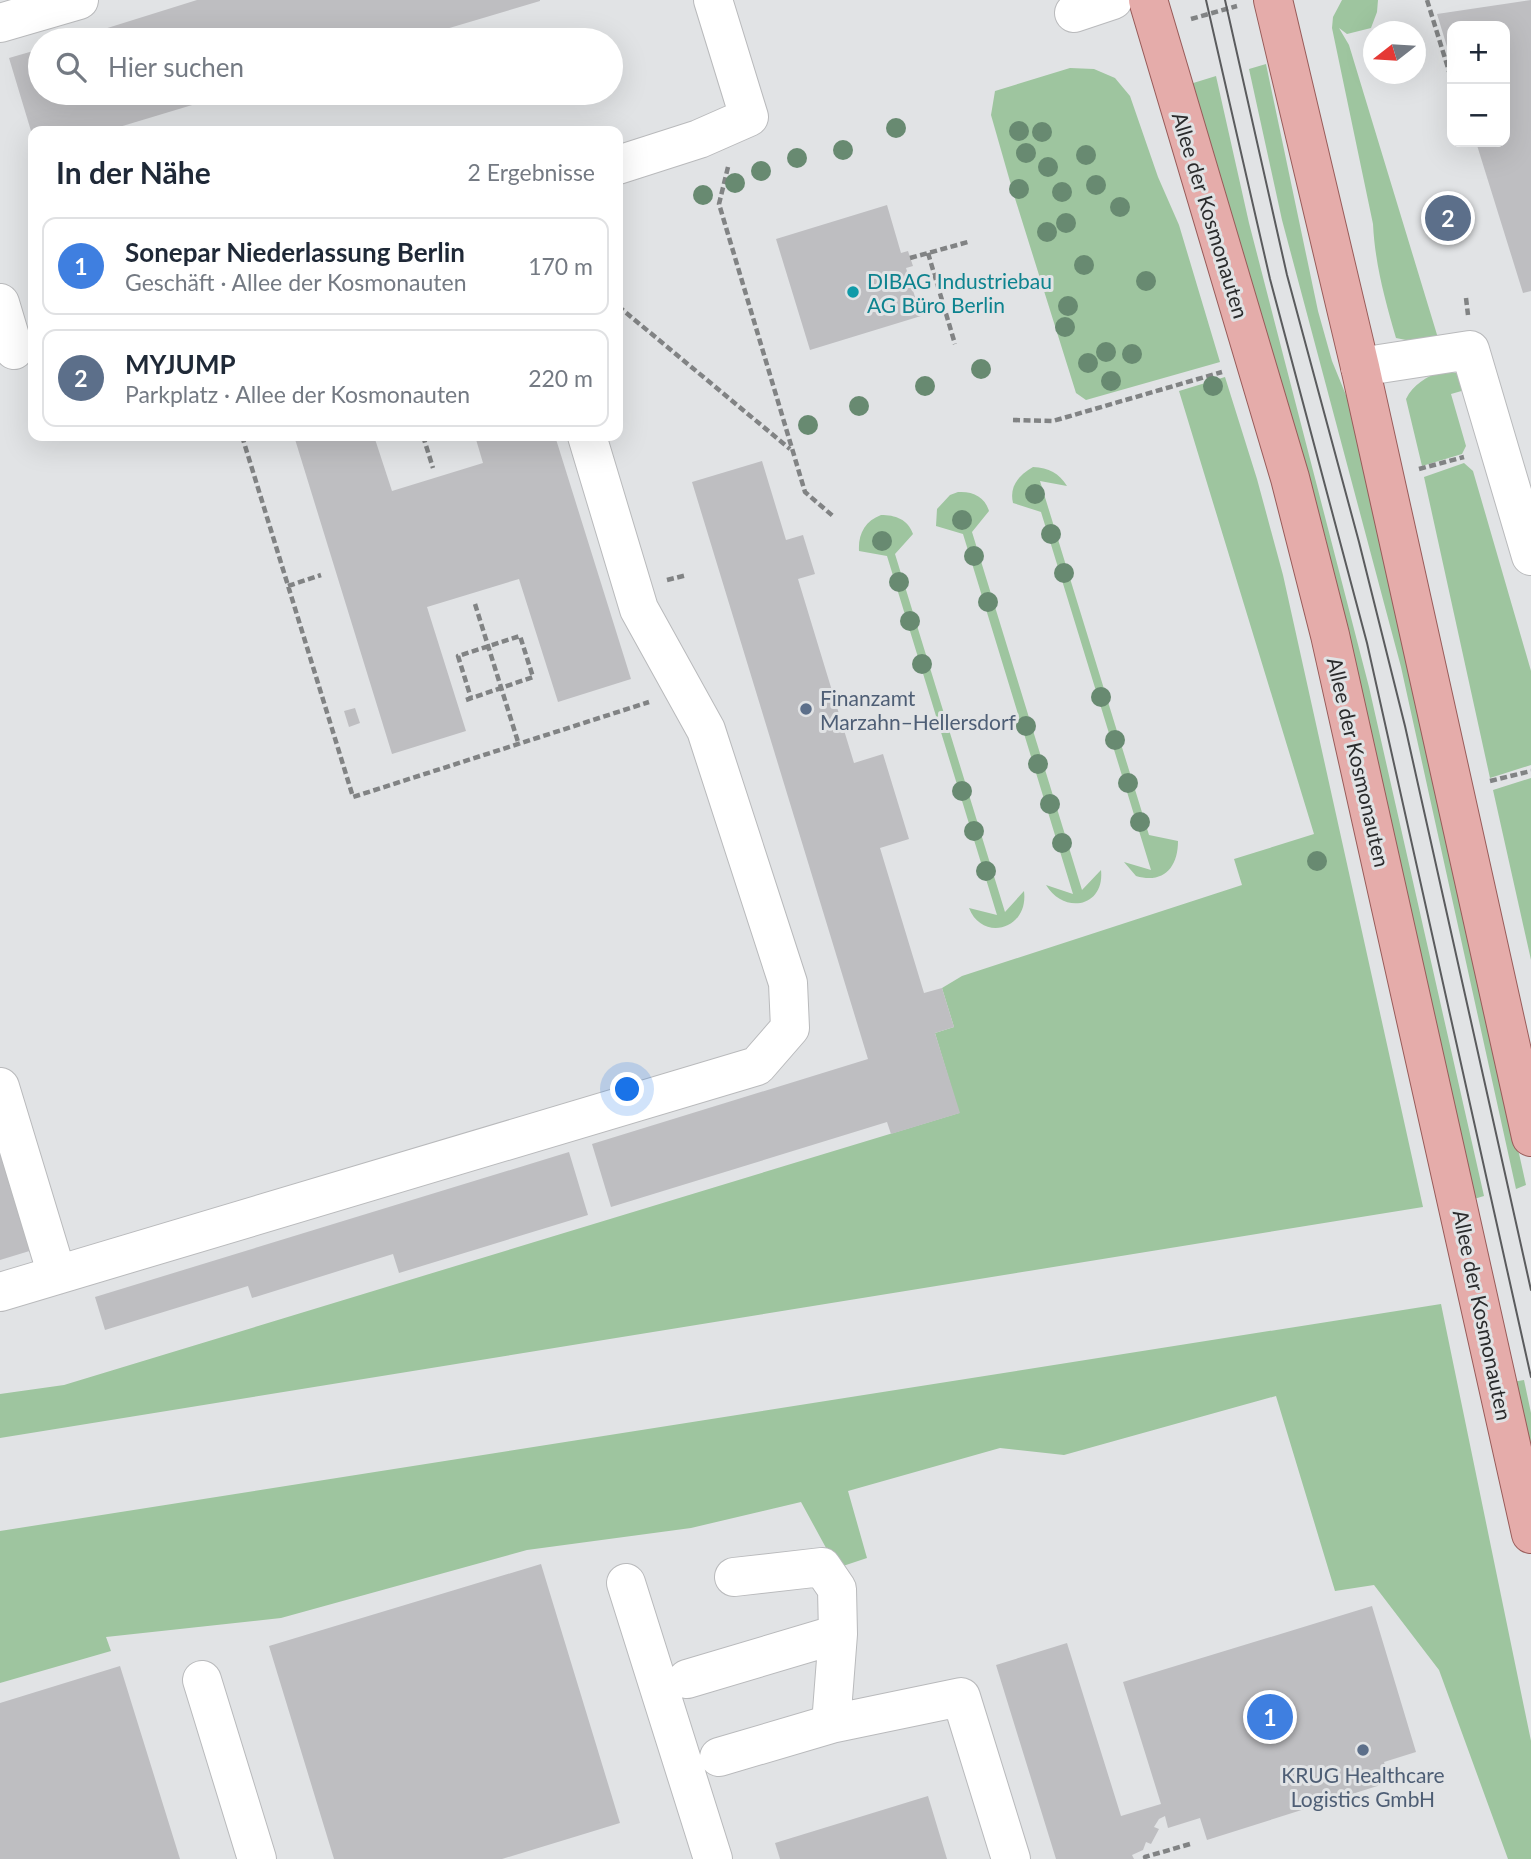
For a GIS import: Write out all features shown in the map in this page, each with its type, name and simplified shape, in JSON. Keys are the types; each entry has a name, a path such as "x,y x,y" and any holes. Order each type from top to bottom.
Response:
{"main road":[{"path":"1260,1 1360,367 1531,1137"},
{"name":"Allee der Kosmonauten","path":"1153,14 1290,478 1330,635 1531,1534"}],"street":[{"path":"0,23 79,0"},
{"path":"623,163 699,139 749,117 713,0"},
{"path":"1073,13 1113,0"},
{"path":"0,303 16,350"},
{"path":"1360,367 1470,350 1531,556"},
{"path":"0,1292 757,1066 790,1028 788,983 706,730 639,609 589,441"},
{"path":"0,1087 57,1275"},
{"path":"734,1577 822,1567 837,1589 838,1634 831,1724"},
{"path":"626,1583 713,1859"},
{"path":"687,1679 838,1634"},
{"path":"202,1680 257,1859"},
{"path":"719,1757 831,1724 961,1697 1011,1859"}],"path":[{"path":"1427,0 1447,65"},
{"path":"1153,14 1260,1"},
{"path":"728,165 719,204 791,450 805,492 834,517"},
{"path":"910,258 968,242"},
{"path":"928,253 955,344"},
{"path":"623,310 791,450"},
{"path":"1013,420 1053,421 1214,374"},
{"path":"244,441 353,797 685,690"},
{"path":"425,441 433,468"},
{"path":"1412,471 1458,459"},
{"path":"288,586 321,575"},
{"path":"475,604 519,745"},
{"path":"520,636 533,677 468,699 457,656 489,646 520,636"},
{"path":"1482,783 1531,771"},
{"path":"1146,1859 1145,1857 1190,1844"}],"green space":[{"path":"1342,0 1378,0 1374,21 1363,21 1363,30 1347,34 1339,28 1349,45 1438,338 1421,343 1396,338 1381,282 1373,224 1332,28 1333,17"},
{"path":"1266,64 1318,311 1332,361 1357,422 1526,1185 1516,1189 1401,667 1282,220 1249,69"},
{"path":"1070,68 1094,69 1115,78 1130,96 1158,177 1179,225 1220,362 1086,400 1076,393 991,115 995,91"},
{"path":"1216,76 1249,223 1369,687 1484,1196 1474,1199 1326,540 1294,424 1190,84"},
{"path":"1441,371 1457,373 1472,388 1451,394 1466,446 1462,454 1422,466 1406,399 1416,385"},
{"path":"1225,377 1283,575 1423,1207 0,1438 0,1394 64,1385 959,1113 935,1033 954,1027 942,988 962,976 1242,885 1234,859 1314,834 1179,391"},
{"path":"1464,463 1473,471 1531,671 1531,765 1490,778 1424,477"},
{"path":"1033,467 1053,472 1067,486 1040,481 1149,835 1178,841 1172,866 1161,876 1136,876 1124,862 1151,870 1041,512 1013,503 1012,491 1016,482"},
{"path":"958,492 978,496 989,511 972,532 1082,890 1101,870 1101,882 1097,892 1082,903 1063,901 1046,885 1073,894 963,534 936,526 937,509 950,495"},
{"path":"881,515 900,519 908,525 913,534 895,554 1005,912 1024,891 1024,904 1019,915 1003,927 984,925 975,919 969,908 997,915 887,556 859,551 864,529"},
{"path":"1531,778 1531,960 1493,790"},
{"path":"1441,1304 1531,1741 1531,1859 1508,1859 1439,1670 1374,1585 1335,1591 1276,1396 1064,1455 1000,1448 848,1491 867,1558 837,1568 801,1502 691,1528 527,1550 281,1618 106,1637 111,1651 0,1683 0,1531"},
{"path":"1524,1380 1531,1413 1531,1468 1512,1382"}],"building":[{"path":"197,0 540,0 449,28 107,28"},
{"path":"1531,0 1531,291 1523,293 1478,147 1510,147 1510,21 1447,21 1447,47 1437,14"},
{"path":"28,52 28,105 192,105 123,126 29,126 9,58"},
{"name":"DIBAG Industriebau AG Büro Berlin","path":"887,205 901,253 908,251 913,266 906,268 921,316 810,350 776,239"},
{"path":"296,441 376,441 392,491 483,463 476,441 557,441 631,679 558,702 519,579 427,607 466,731 392,754"},
{"path":"762,461 786,540 803,535 815,574 798,579 854,763 883,754 909,839 880,848 924,993 942,988 954,1027 935,1033 960,1113 891,1134 887,1122 611,1207 592,1144 868,1059 692,482"},
{"path":"355,708 360,723 349,727 344,711"},
{"path":"0,1132 36,1249 0,1260"},
{"path":"569,1152 588,1215 399,1273 393,1254 252,1298 248,1286 105,1330 95,1297"},
{"path":"541,1564 620,1823 502,1859 334,1859 269,1646"},
{"path":"1372,1606 1416,1752 1384,1762 1390,1782 1207,1840 1200,1818 1168,1828 1165,1816 1159,1819 1154,1827 1159,1829 1151,1844 1146,1842 1143,1850 1132,1855 1134,1859 1056,1859 996,1665 1067,1643 1121,1816 1161,1804 1123,1682"},
{"path":"120,1666 180,1859 0,1859 0,1703"},
{"path":"928,1796 947,1859 780,1859 775,1843"}],"tram line":[{"path":"1206,0 1270,279 1367,643 1531,1377"},
{"path":"1225,0 1287,275 1405,726 1531,1290"}],"place":[{"name":"MYJUMP","path":"1448,218"},
{"name":"DIBAG Industriebau AG Büro Berlin","path":"853,292"},
{"name":"Finanzamt Marzahn–Hellersdorf","path":"806,709"},
{"name":"Sonepar Niederlassung Berlin","path":"1270,1717"},
{"name":"KRUG Healthcare Logistics GmbH","path":"1363,1750"}]}
